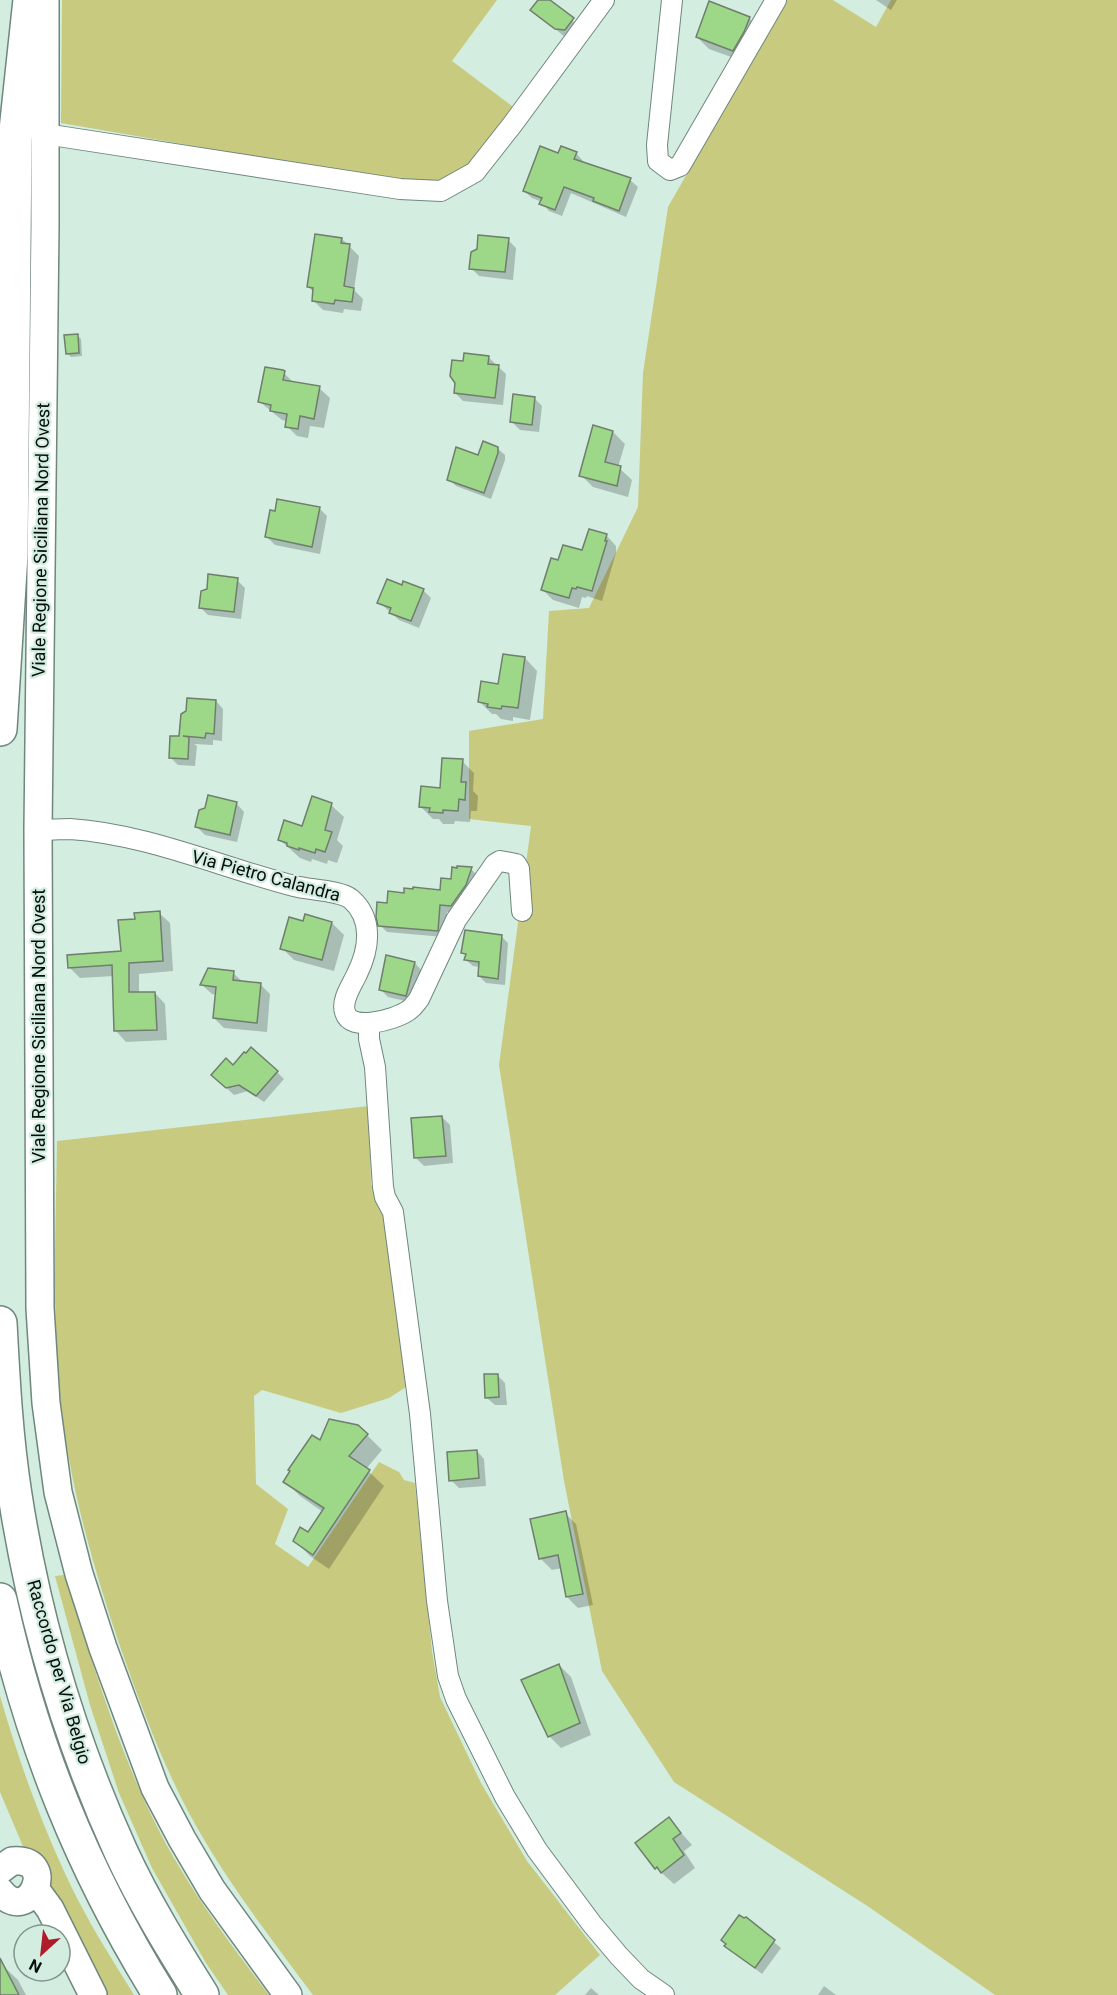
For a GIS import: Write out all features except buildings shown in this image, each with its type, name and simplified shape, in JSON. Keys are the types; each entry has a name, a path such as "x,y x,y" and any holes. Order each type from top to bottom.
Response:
{"highway":[{"path":"0,729 10,554 15,140 30,0"},
{"name":"Raccordo per Via Belgio","path":"0,1323 7,1427 15,1494 28,1564 59,1686 89,1775 122,1853 149,1906 202,1995"},
{"name":"Raccordo per Via Belgio","path":"0,1600 24,1698 64,1812 116,1920 160,1995"}],"street":[{"name":"Viale Regione Siciliana Nord Ovest","path":"45,0 38,830 40,1308 46,1403 57,1492 79,1574 103,1648 155,1788 212,1890 288,1995"},
{"path":"45,134 400,189 441,191 475,172 604,0"},
{"path":"672,0 657,145 658,161 670,170 680,166 776,0"},
{"name":"Via Pietro Calandra","path":"38,830 70,829 125,837 294,886 338,893 350,898 363,915 368,940 361,964 347,996 344,1011 352,1020 369,1024"},
{"path":"522,911 519,869 516,864 500,861 495,864 456,920 419,999 412,1008 405,1013 369,1024 369,1039 375,1067 383,1187 385,1197 393,1212 420,1414 437,1601 448,1676 456,1699 505,1797 537,1851 592,1924 641,1979 664,1995"},
{"path":"0,1842 0,1869"},
{"path":"0,1869 12,1861 26,1862 34,1870 37,1876 19,1894"},
{"path":"19,1894 41,1923"},
{"path":"19,1894 50,1909 93,1995"}],"green space":[{"path":"62,0 497,0 452,61 516,109 469,166 439,182 407,183 61,123"},
{"path":"786,0 833,0 876,27 891,0 1117,0 1117,1995 995,1995 869,1907 674,1782 602,1671 564,1481 499,1065 531,826 469,819 469,731 543,719 549,611 589,608 638,507 643,373 668,207"},
{"path":"369,1106 371,1184 377,1205 386,1221 406,1387 389,1398 341,1413 262,1390 254,1396 256,1484 288,1509 275,1544 308,1567 379,1462 399,1472 404,1480 415,1483 432,1651 440,1697 481,1783 527,1861 600,1955 555,1995 313,1995 217,1861 189,1813 170,1774 144,1713 111,1619 91,1554 75,1487 63,1419 57,1355 55,1263 57,1141"},
{"path":"64,1575 114,1725 143,1798 180,1868 201,1901 269,1995 228,1995 206,1963 152,1868 119,1793 90,1705 55,1576"},
{"path":"0,1696 25,1774 66,1875 105,1948 134,1995 100,1995 72,1941 72,1923 62,1923 25,1851 0,1792"}]}
